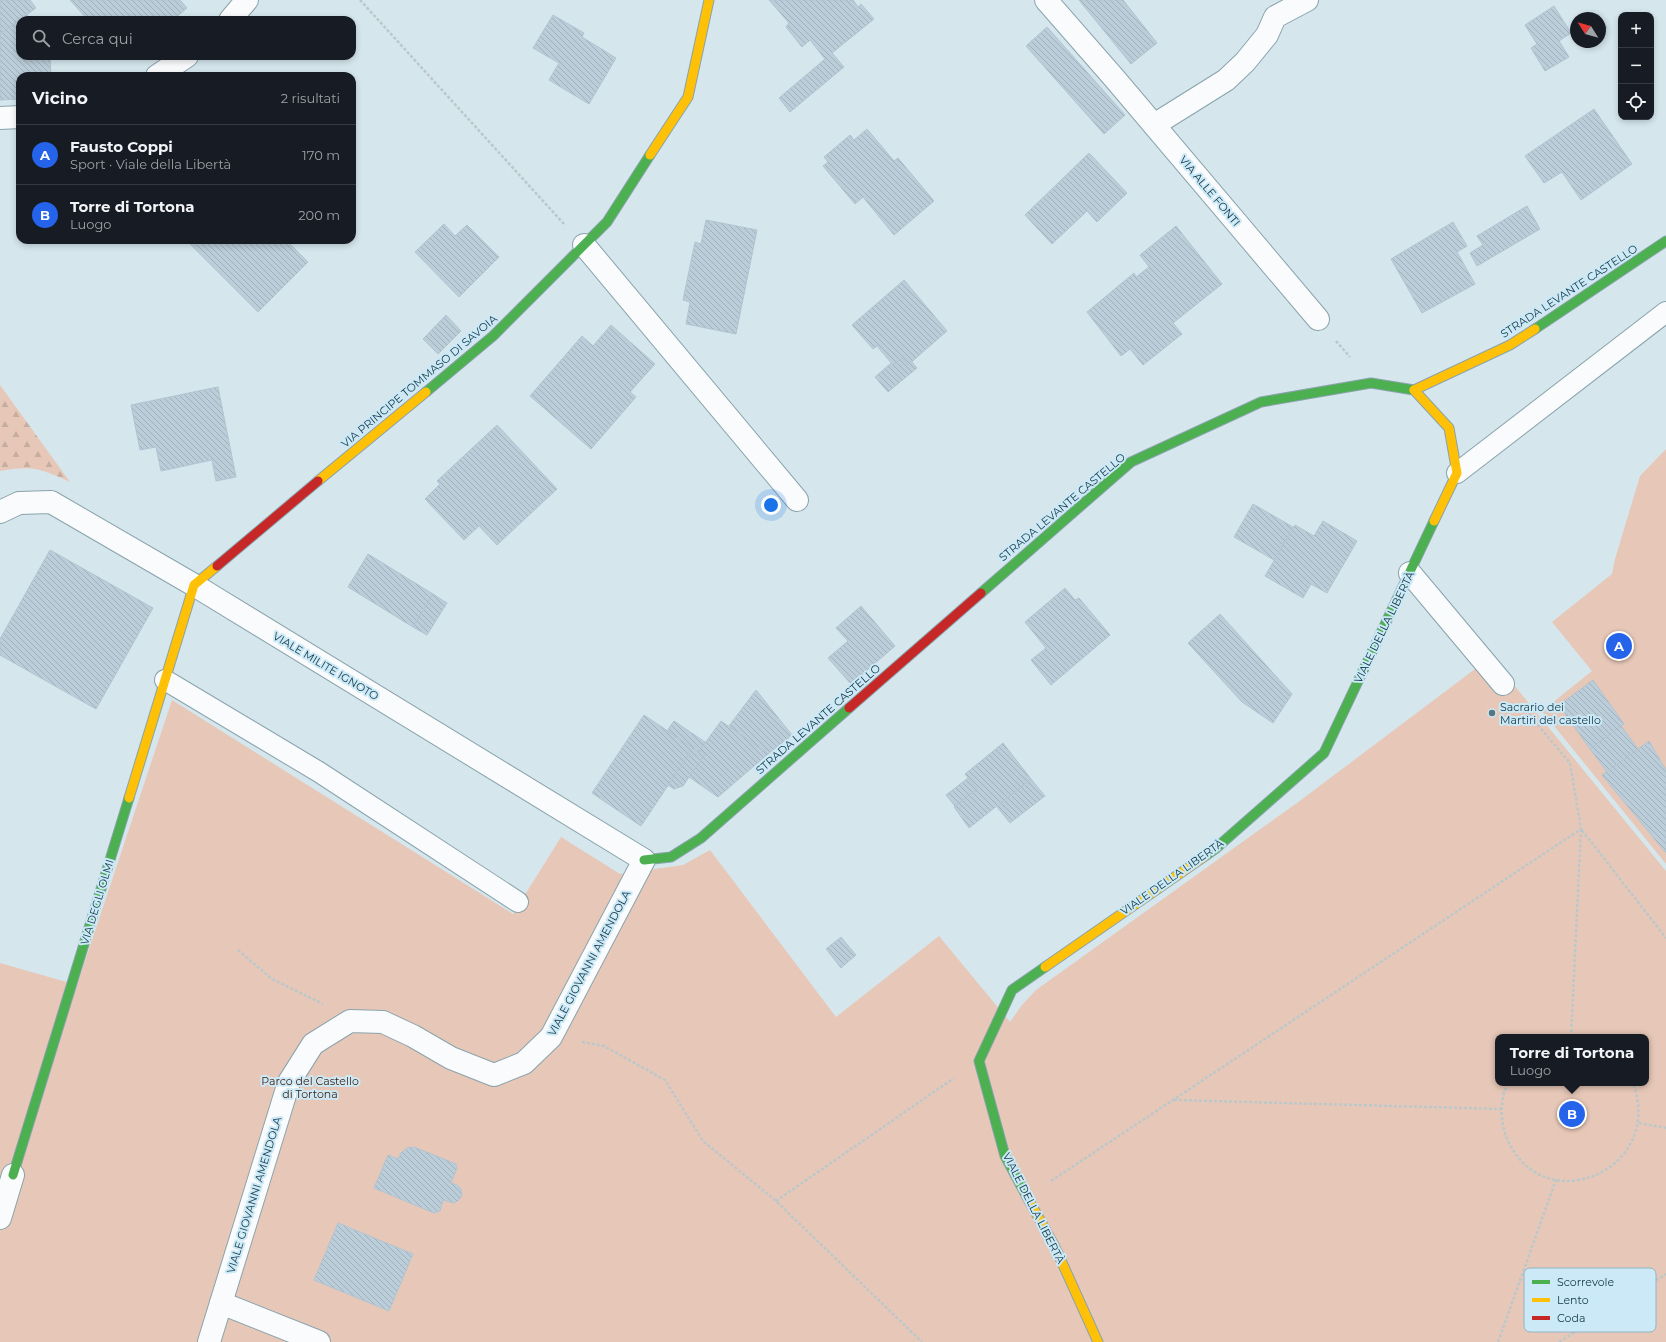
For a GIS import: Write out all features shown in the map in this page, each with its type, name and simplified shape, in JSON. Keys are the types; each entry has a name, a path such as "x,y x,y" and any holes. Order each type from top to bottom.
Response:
{"street":[{"path":"233,16 247,0"},
{"name":"VIA PRINCIPE TOMMASO DI SAVOIA","path":"194,585 494,336 607,222 688,97 709,0"},
{"name":"VIA ALLE FONTI","path":"1046,0 1318,319"},
{"path":"1154,125 1226,80 1245,62 1267,35 1275,17 1307,0"},
{"path":"163,72 181,60"},
{"path":"0,118 16,117"},
{"name":"STRADA LEVANTE CASTELLO","path":"644,860 671,857 701,838 1131,462 1261,402 1371,383 1414,390 1510,345 1666,241"},
{"path":"584,245 797,500"},
{"path":"1414,390 1449,428 1458,473"},
{"name":"VIALE DELLA LIBERTÀ","path":"1098,1342 1055,1247 1005,1156 979,1061 1012,990 1215,849 1324,754 1458,473"},
{"name":"VIALE MILITE IGNOTO","path":"0,512 19,503 51,502 194,585 644,860"},
{"path":"1410,573 1503,684"},
{"name":"VIA DEGLI OLMI","path":"0,1218 194,585"},
{"name":"VIALE GIOVANNI AMENDOLA","path":"209,1342 289,1082 313,1044 350,1021 383,1022 413,1036 451,1058 494,1075 524,1063 551,1037 644,860"},
{"path":"221,1303 319,1342"}],"lane":[{"path":"1458,473 1666,312"},
{"path":"165,680 319,772 518,902"}],"path":[{"path":"360,0 584,245"},
{"path":"1318,319 1371,383"},
{"path":"1503,684 1570,763 1581,829 1571,1034"},
{"path":"1581,829 1666,938"},
{"path":"1027,1196 1581,829"},
{"path":"238,950 272,979 328,1007 350,1021"},
{"path":"551,1037 604,1046 665,1080 703,1141 776,1201 922,1342"},
{"path":"776,1201 979,1061"},
{"path":"1506,1086 1501,1109 1503,1129 1510,1147 1522,1162 1538,1173 1556,1180 1578,1181 1600,1175 1618,1162 1632,1144 1639,1123 1639,1103 1634,1086"},
{"path":"1173,1100 1501,1109"},
{"path":"1639,1123 1666,1128"},
{"path":"1524,1268 1556,1180"},
{"path":"1498,1342 1524,1269"},
{"path":"1656,1280 1666,1274"},
{"path":"1559,1342 1575,1332"}],"green space":[{"path":"0,385 70,482 36,469 20,468 0,471"},
{"path":"1666,449 1666,864 1542,711 1592,671 1552,622 1612,574 1615,559 1640,476"},
{"name":"Parco del Castello di Tortona","path":"1491,657 1666,871 1666,1342 0,1342 0,963 77,985 172,700 513,914 561,837 620,874 683,865 710,850 836,1017 939,936 1010,1022 1022,1005 1036,990 1301,800"}],"building":[{"path":"0,0 30,0 36,8 25,16 16,16 16,22 0,34"},
{"path":"70,0 180,0 187,8 178,16 84,16"},
{"path":"769,0 853,0 858,7 861,4 874,19 832,53 844,67 790,112 779,98 825,59 810,40 802,47 786,27 789,23"},
{"path":"1079,0 1123,0 1157,43 1131,64"},
{"path":"1554,6 1570,31 1570,34 1559,41 1569,57 1545,71 1531,48 1537,44 1525,25"},
{"path":"553,15 584,33 582,37 616,58 589,104 549,80 559,63 533,48"},
{"path":"16,23 16,60 50,60 51,72 16,72 16,99 0,100 0,34"},
{"path":"1047,27 1125,115 1104,134 1026,46"},
{"path":"1594,109 1632,164 1581,200 1562,172 1544,183 1525,156"},
{"path":"867,129 894,161 898,158 934,201 894,235 863,197 855,204 823,166 828,162 824,157 850,135 854,140"},
{"path":"1089,153 1127,193 1097,222 1087,211 1052,244 1025,215"},
{"path":"1527,206 1540,229 1477,266 1470,253 1483,245 1477,236"},
{"path":"706,220 757,230 736,334 686,324 690,302 683,300 695,242 701,244"},
{"path":"1453,222 1467,246 1457,252 1475,284 1422,313 1391,259"},
{"path":"444,224 455,236 467,225 499,257 459,297 415,252"},
{"path":"1176,226 1222,284 1173,323 1182,334 1143,365 1130,349 1121,356 1087,312 1134,273 1136,277 1149,267 1140,255"},
{"path":"190,244 290,244 308,262 258,312"},
{"path":"904,280 947,331 908,365 902,358 893,365 877,346 873,349 852,325"},
{"path":"446,315 461,331 438,354 423,339"},
{"path":"611,325 655,364 630,392 636,397 591,449 530,396 582,336 593,346"},
{"path":"902,358 908,365 911,361 917,368 888,392 875,377 891,363 893,365"},
{"path":"218,387 236,477 216,481 212,460 161,471 156,447 140,450 131,405"},
{"path":"497,425 557,489 497,545 479,526 464,540 425,499 440,484 437,481"},
{"path":"1253,504 1293,527 1274,560 1234,537"},
{"path":"1323,521 1357,541 1327,593 1311,584 1303,598 1265,576 1295,525 1314,536"},
{"path":"50,550 153,608 96,709 0,655 0,639"},
{"path":"368,554 433,594 413,627 348,587"},
{"path":"1065,588 1075,600 1079,598 1110,635 1051,685 1031,660 1046,648 1025,622"},
{"path":"433,594 447,603 427,635 413,627"},
{"path":"861,606 895,646 851,684 828,658 848,641 836,628"},
{"path":"1220,614 1292,694 1273,723 1242,702 1188,643"},
{"path":"1593,680 1624,724 1590,749 1559,705"},
{"path":"756,690 792,735 768,754 729,726"},
{"path":"644,715 693,748 641,826 592,793"},
{"path":"674,721 705,742 699,752 667,731"},
{"path":"721,721 768,754 718,797 689,777 705,754 700,750"},
{"path":"1621,726 1638,749 1607,772 1590,749"},
{"path":"1649,741 1666,770 1666,853 1602,775"},
{"path":"1003,743 1031,779 969,828 954,807 977,789 965,774"},
{"path":"693,748 699,752 700,750 705,754 683,786 674,789 668,785"},
{"path":"968,778 977,789 955,806 946,795"},
{"path":"1031,779 1045,796 1010,823 997,807"},
{"path":"841,937 856,955 841,968 826,949"},
{"path":"414,1147 456,1164 457,1168 451,1183 457,1185 461,1189 462,1195 459,1200 454,1203 443,1200 440,1211 434,1213 374,1188 388,1155 398,1159 401,1153 407,1148"},
{"path":"338,1223 413,1254 389,1311 314,1280"}],"traffic: fast":[{"path":"426,392 493,336 607,222 650,155"},
{"path":"1535,329 1666,241"},
{"path":"981,593 1131,462 1261,402 1371,383 1414,390"},
{"path":"1205,856 1215,849 1324,753 1434,521"},
{"path":"644,860 671,857 701,838 849,708"},
{"path":"13,1175 129,798"},
{"path":"1026,1195 1005,1156 979,1061 1012,990 1045,967"}],"traffic: slow":[{"path":"650,155 688,97 709,0"},
{"path":"1414,390 1510,345 1535,329"},
{"path":"1414,390 1449,428 1457,473 1434,521"},
{"path":"318,481 426,392"},
{"path":"129,798 194,585 217,566"},
{"path":"1045,967 1205,856"},
{"path":"1026,1195 1055,1247 1098,1342"}],"traffic: jam":[{"path":"217,566 318,481"},
{"path":"849,708 981,593"}],"place":[{"name":"Fausto Coppi","path":"1619,646"},
{"name":"Sacrario dei Martiri del castello","path":"1492,713"},
{"name":"Torre di Tortona","path":"1572,1114"}]}
